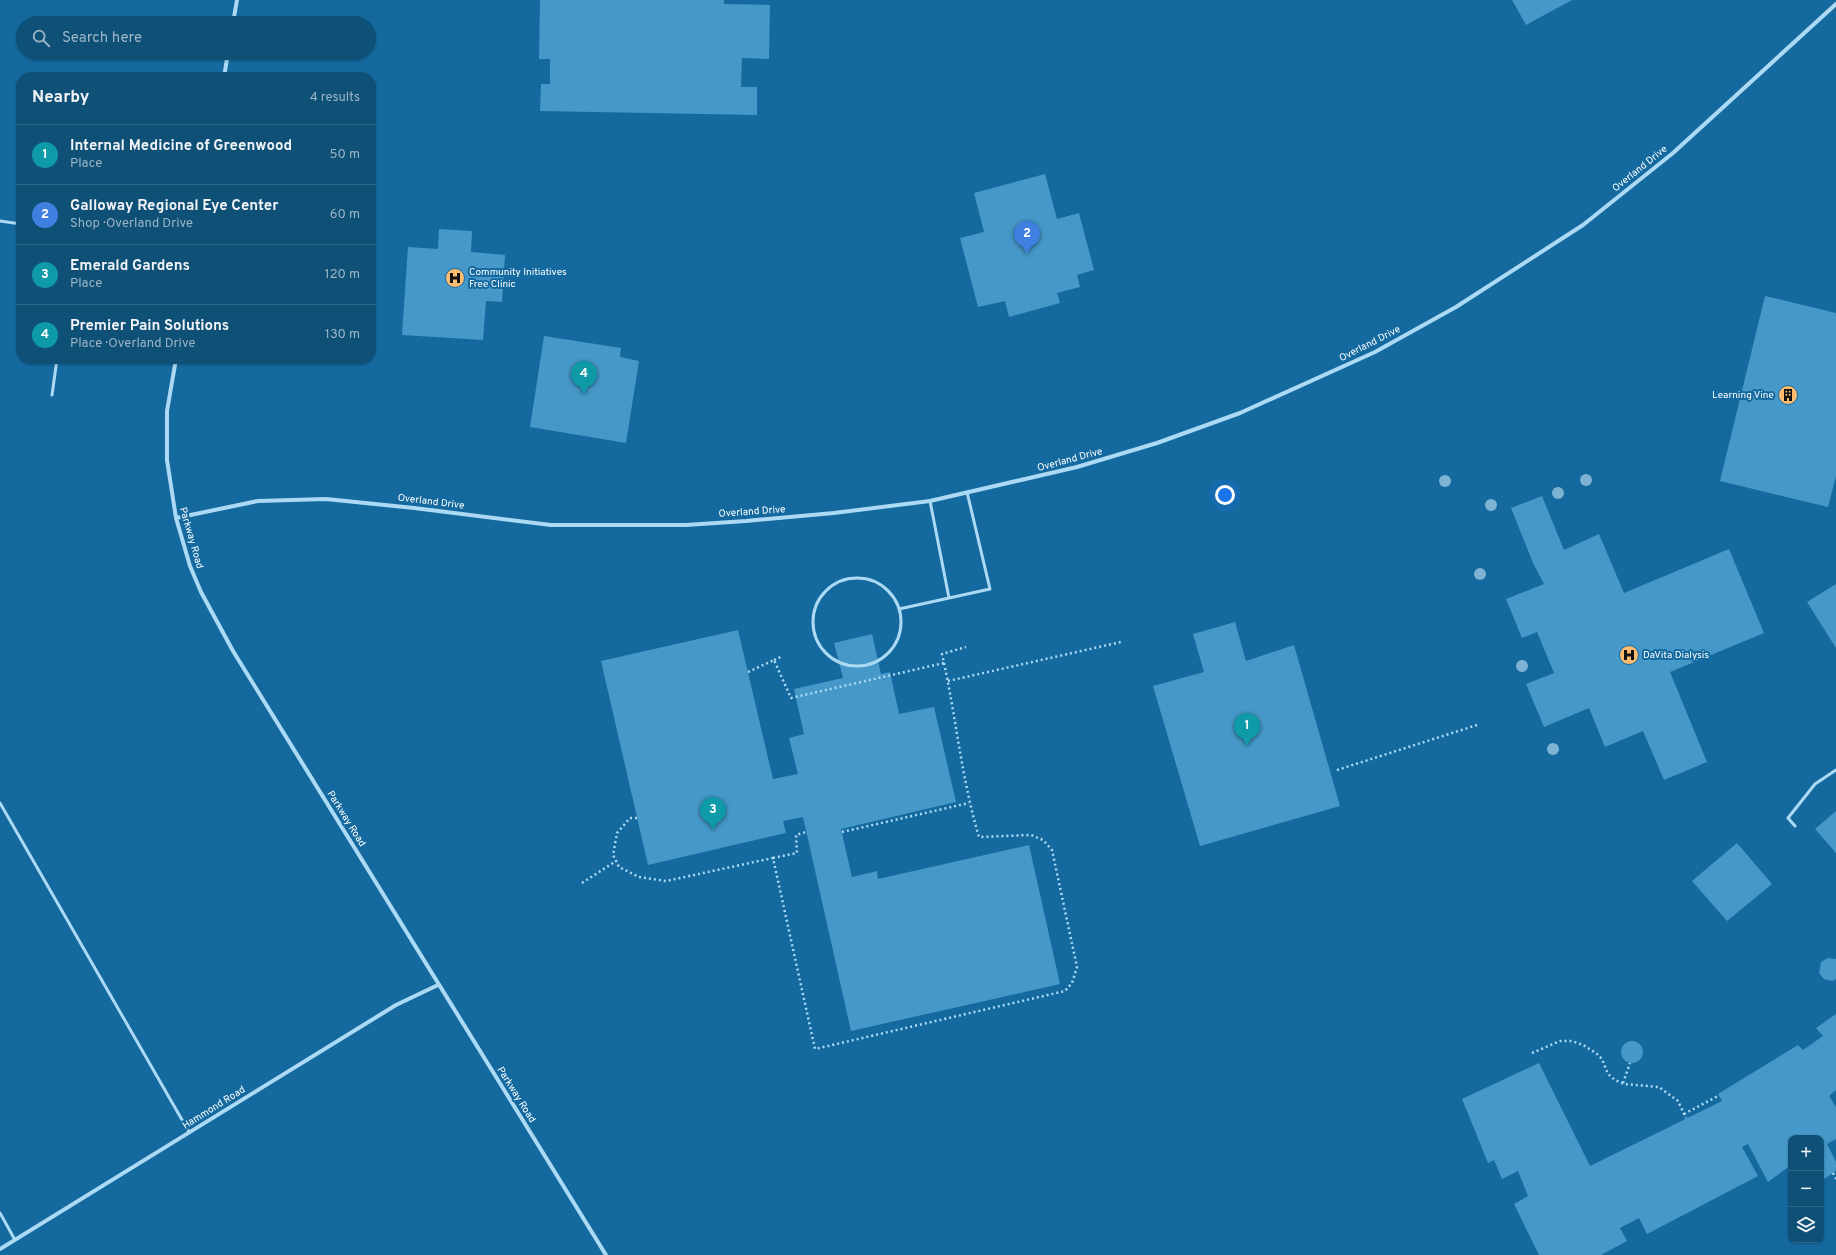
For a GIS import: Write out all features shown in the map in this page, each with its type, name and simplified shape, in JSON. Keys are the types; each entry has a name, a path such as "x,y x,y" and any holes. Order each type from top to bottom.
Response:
{"street":[{"path":"234,16 237,0"},
{"name":"Overland Drive","path":"176,518 258,501 326,500 414,508 551,525 686,525 834,513 930,501 1077,467 1157,443 1240,413 1375,352 1456,306 1583,225 1673,154 1836,4"},
{"path":"225,72 227,60"},
{"name":"Parkway Road","path":"175,364 167,412 167,460 176,518 190,566 200,592 233,651 606,1255"},
{"name":"Hammond Road","path":"0,1249 396,1005 438,985"}],"lane":[{"path":"0,221 16,223"},
{"path":"52,395 56,364"},
{"path":"899,609 990,589 967,492"},
{"path":"930,501 949,598"},
{"path":"857,578 871,580 883,586 893,597 899,609 901,624 898,638 890,651 878,660 864,665 849,665 835,660 824,651 816,638 812,624 814,609 820,597 830,586 843,580 857,578"},
{"path":"1795,826 1788,818 1815,784 1836,770"},
{"path":"0,803 189,1132"},
{"path":"0,1213 15,1240"}],"path":[{"path":"948,681 1121,642"},
{"path":"774,858 815,1049 1065,991 1072,983 1076,967 1052,850 1043,840 1031,835 979,837 969,803 942,654 966,646"},
{"path":"748,672 782,656"},
{"path":"774,660 791,698 944,664"},
{"path":"1337,770 1477,725"},
{"path":"842,832 969,803"},
{"path":"637,818 630,818 617,834 613,855 618,867 638,877 666,881 797,853 796,835 806,832"},
{"path":"582,883 616,861"},
{"path":"1532,1053 1560,1041 1572,1041 1589,1048 1602,1059 1608,1074 1615,1080 1623,1083 1658,1087 1678,1101 1686,1118"},
{"path":"1623,1083 1630,1063"},
{"path":"1684,1114 1718,1096"},
{"path":"1832,1174 1836,1179"}],"building":[{"path":"540,0 724,0 724,4 770,5 769,59 742,58 741,87 757,87 757,115 540,111 541,84 550,84 550,59 539,59"},
{"path":"1512,0 1572,0 1526,25"},
{"path":"1045,174 1057,219 1079,213 1094,270 1077,275 1080,287 1057,293 1060,303 1009,317 1005,301 978,307 960,238 984,232 974,193"},
{"name":"Community Initiatives Free Clinic","path":"439,229 472,231 471,252 505,255 502,302 486,301 483,340 402,335 408,247 438,249"},
{"name":"Learning Vine","path":"1765,296 1836,313 1836,476 1828,507 1720,481"},
{"path":"544,336 621,348 620,357 639,361 626,443 530,427"},
{"name":"DaVita Dialysis","path":"1542,496 1564,550 1599,534 1624,593 1729,549 1764,633 1670,672 1707,762 1664,780 1643,731 1605,747 1589,708 1544,727 1526,684 1554,673 1537,632 1522,638 1506,599 1544,584 1533,563 1511,508"},
{"path":"1836,584 1836,648 1807,602"},
{"path":"1235,622 1246,661 1294,645 1340,806 1200,846 1153,686 1204,672 1193,634"},
{"path":"738,630 773,779 798,774 789,738 804,734 794,689 843,678 834,643 872,634 881,674 890,672 899,714 934,707 956,802 841,829 852,877 877,871 878,879 1029,845 1060,984 851,1031 803,817 783,821 786,833 648,865 601,661"},
{"path":"1836,811 1836,853 1815,829"},
{"path":"1737,843 1772,884 1727,921 1692,881"},
{"path":"1828,958 1836,959 1836,979 1832,981 1824,979 1819,973 1821,962"},
{"path":"1836,1014 1836,1090 1829,1096 1836,1107 1836,1139 1827,1144 1836,1162 1836,1171 1824,1179 1824,1135 1788,1135 1788,1167 1768,1182 1748,1144 1742,1147 1758,1176 1647,1234 1639,1218 1620,1228 1627,1241 1601,1255 1539,1255 1514,1204 1528,1196 1518,1171 1502,1179 1494,1160 1488,1163 1462,1099 1539,1063 1590,1166 1722,1101 1718,1094 1798,1045 1803,1050 1823,1036 1816,1028"},
{"path":"1628,1041 1636,1041 1643,1048 1643,1056 1636,1063 1628,1063 1621,1056 1621,1048"}],"place":[{"name":"Galloway Regional Eye Center","path":"1027,254"},
{"name":"Community Initiatives Free Clinic","path":"455,278"},
{"name":"Premier Pain Solutions","path":"584,394"},
{"name":"Learning Vine","path":"1788,395"},
{"name":"DaVita Dialysis","path":"1629,655"},
{"name":"Internal Medicine of Greenwood","path":"1247,746"},
{"name":"Emerald Gardens","path":"713,830"}]}
